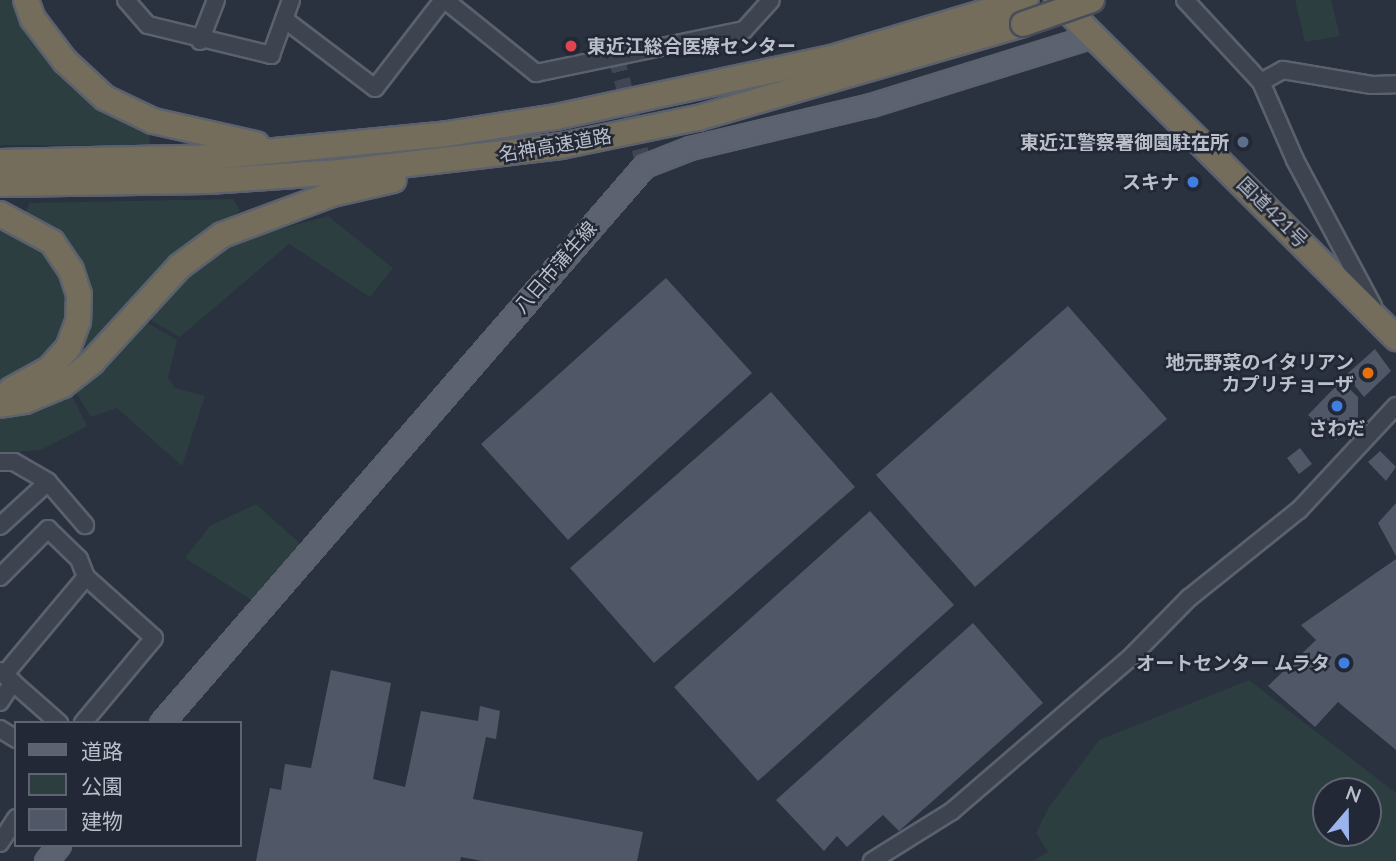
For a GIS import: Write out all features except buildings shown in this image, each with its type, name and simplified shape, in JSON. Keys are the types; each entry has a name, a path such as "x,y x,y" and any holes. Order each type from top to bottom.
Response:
{"highway":[{"path":"26,0 33,19 65,61 105,98 153,121 208,135 302,149"},
{"name":"国道421号","path":"1056,0 1379,317 1396,338"},
{"name":"名神高速道路","path":"0,162 213,157 447,134 694,90 1019,10 1092,0"},
{"name":"名神高速道路","path":"0,184 209,181 368,170 561,146 698,118 1019,10"},
{"path":"0,405 25,401 63,384 92,362 180,266 222,235 274,214 345,191 562,153 698,118"},
{"path":"0,214 52,242 71,270 79,295 78,321 68,348 49,369 20,389 0,392"}],"main road":[{"name":"八日市蒲生線","path":"163,721 644,166 690,148 871,105 1093,36"},
{"path":"46,861 57,847"}],"street":[{"path":"126,0 148,25 200,41 271,55 291,0"},
{"path":"200,41 216,0"},
{"path":"284,19 375,88 444,0 536,73 744,30 771,0"},
{"path":"1185,0 1261,82 1295,160 1379,317"},
{"path":"1261,82 1283,70 1372,85 1396,83"},
{"path":"872,861 952,811 1108,677 1189,598 1299,510 1396,405"},
{"path":"0,463 14,461 48,482 85,524"},
{"path":"0,526 48,482"},
{"path":"0,577 48,528 79,559 86,577 154,638 85,721"},
{"path":"56,721 4,685 86,577"},
{"path":"0,843 14,821"}],"green space":[{"path":"0,0 11,0 28,31 151,129 149,146 0,145"},
{"path":"1295,0 1331,0 1340,36 1305,42"},
{"path":"233,199 240,211 195,241 93,349 83,345 90,321 58,240 26,214 29,203"},
{"path":"328,216 393,268 370,297 289,244 180,337 147,318 188,272 226,244"},
{"path":"0,226 18,232 49,257 65,286 68,323 55,349 27,376 0,381"},
{"path":"143,320 177,340 168,378 175,388 205,396 182,466 117,408 91,417 73,388"},
{"path":"69,390 87,426 41,450 0,453 0,414"},
{"path":"256,504 305,548 258,604 185,558 210,526"},
{"path":"1249,680 1375,777 1312,777 1312,847 1382,847 1382,782 1396,793 1396,861 1033,861 1048,852 1036,833 1049,807 1099,740"}],"tunnel":[{"path":"616,56 644,166"}],"place":[{"name":"東近江総合医療センター","path":"571,46"},
{"name":"東近江警察署御園駐在所","path":"1243,142"},
{"name":"スキナ","path":"1193,182"},
{"name":"地元野菜のイタリアン カプリチョーザ","path":"1368,373"},
{"name":"さわだ","path":"1337,406"},
{"name":"オートセンター ムラタ","path":"1344,663"}]}
